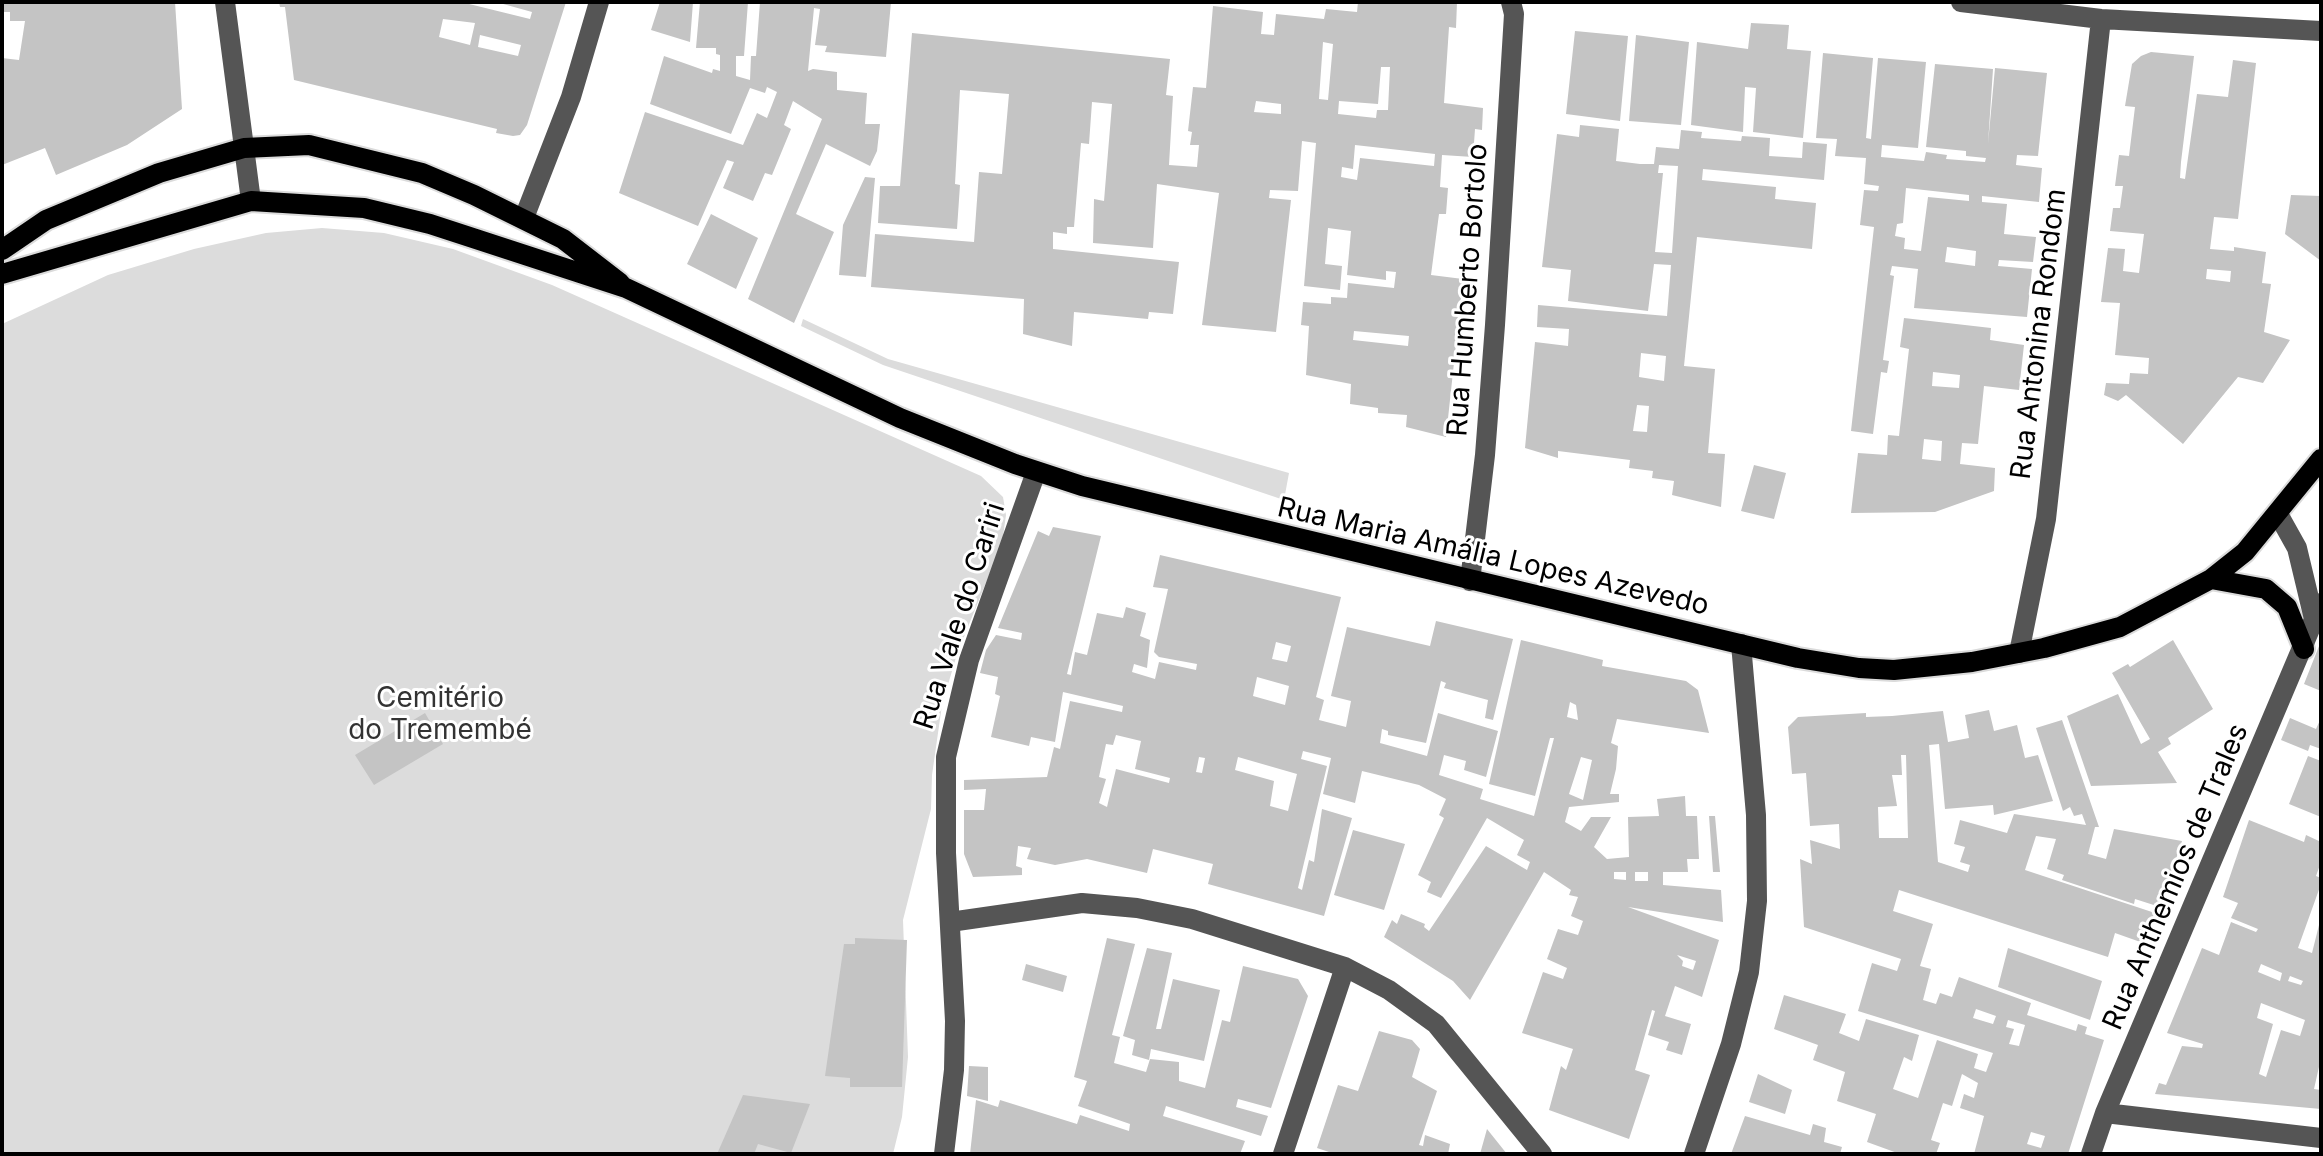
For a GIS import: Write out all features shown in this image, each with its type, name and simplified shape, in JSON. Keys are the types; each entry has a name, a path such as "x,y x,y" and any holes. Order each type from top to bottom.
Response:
{"main road":[{"name":"Rua Maria Amália Lopes Azevedo","path":"2,250 46,220 159,173 244,148 309,145 422,173 524,218 590,258 626,288"},
{"name":"Rua Maria Amália Lopes Azevedo","path":"2,274 251,201 364,208 430,224 626,288 900,418 1036,472 1216,521 1834,665 1894,670 1960,664 2019,653 2120,627 2211,579 2245,552 2319,469"},
{"path":"2211,579 2266,589 2287,607 2304,649"}],"street":[{"path":"225,2 251,201"},
{"path":"524,218 571,97 599,2"},
{"name":"Rua Humberto Bortolo","path":"1470,581 1485,455 1495,325 1514,14 1511,2"},
{"path":"1961,2 2101,19 2321,31"},
{"name":"Rua Antonina Rondom","path":"2019,653 2046,519 2101,19"},
{"name":"Rua Vale do Cariri","path":"944,1154 955,1033 945,801 946,757 952,721 969,660 1036,472"},
{"path":"2278,514 2297,548 2315,623"},
{"name":"Rua Anthemios de Trales","path":"2091,1154 2105,1113 2321,603"},
{"path":"1694,1154 1731,1044 1749,972 1757,901 1756,815 1741,644"},
{"path":"950,922 1082,903 1137,908 1192,919 1345,967 1389,990 1436,1024 1542,1154"},
{"path":"1283,1154 1345,967"},
{"path":"2105,1113 2321,1138"}],"green space":[{"name":"Cemitério do Tremembé","path":"322,228 384,233 453,249 552,285 981,476 1003,497 1006,515 1002,543 957,654 942,705 932,775 931,809 903,920 908,1057 902,1117 893,1154 2,1154 2,324 108,275 194,249 266,233"},
{"path":"803,319 888,359 1289,473 1284,500 883,365 801,326"}],"building":[{"path":"2,2 175,2 182,109 127,145 56,175 45,148 2,165 2,58 19,60 25,21 10,21 10,12 2,12"},
{"path":"279,2 461,2 530,19 532,12 496,2 566,2 527,125 520,135 513,136 496,133 497,129 294,80 285,7 280,7","holes":["443,19 475,23 470,45 439,37","480,35 521,45 518,56 478,47"]},
{"path":"660,2 693,2 690,42 651,30"},
{"path":"700,2 748,2 744,56 736,56 736,76 750,80 751,56 756,56 760,2 891,2 886,57 825,52 827,46 815,45 820,9 814,8 808,71 837,72 837,90 867,93 865,124 880,124 877,151 870,166 826,144 796,214 834,232 794,323 748,299 822,119 793,101 784,125 791,129 772,175 765,173 753,201 723,188 734,162 727,160 698,226 619,193 645,112 743,145 757,113 767,118 777,92 767,87 765,93 750,88 731,134 650,104 664,56 712,73 713,69 720,71 720,55 716,54 716,48 696,48"},
{"path":"1358,2 1457,2 1456,28 1449,27 1444,103 1483,108 1482,130 1475,129 1473,157 1442,155 1440,187 1448,188 1446,214 1439,214 1431,275 1463,279 1446,437 1406,427 1407,415 1378,413 1378,408 1350,404 1351,384 1306,375 1309,326 1301,325 1303,302 1331,304 1331,297 1347,298 1348,283 1394,288 1396,272 1386,271 1386,280 1347,275 1351,231 1328,228 1325,264 1342,266 1340,290 1304,286 1316,143 1302,141 1298,191 1270,190 1269,198 1291,200 1276,332 1202,325 1219,193 1157,184 1153,248 1093,243 1094,199 1104,201 1112,104 1092,102 1089,144 1081,143 1074,227 1067,227 1067,234 1053,232 1053,249 1179,262 1173,314 1149,312 1148,319 1074,312 1072,346 1023,334 1024,299 871,287 875,234 974,242 979,172 1002,174 1009,94 960,90 955,184 960,185 957,229 878,223 880,186 900,186 912,33 1170,59 1166,95 1173,96 1169,165 1197,167 1199,145 1190,145 1192,132 1188,131 1193,87 1206,88 1213,6 1263,12 1261,34 1274,35 1276,14 1324,19 1326,9 1357,12","holes":["1323,42 1333,44 1328,100 1319,99","1381,67 1390,67 1388,110 1377,110 1376,118 1338,114 1339,101 1378,104","1256,101 1281,104 1281,114 1254,112","1355,145 1435,154 1434,166 1360,158 1357,180 1341,177 1342,167 1353,169","1354,331 1409,336 1408,346 1353,340"]},
{"path":"1751,23 1789,25 1787,49 1811,51 1803,138 1753,132 1756,88 1745,87 1743,132 1691,125 1697,42 1748,49"},
{"path":"1575,31 1628,36 1620,121 1566,114"},
{"path":"1636,35 1689,42 1681,125 1629,121"},
{"path":"2151,52 2194,56 2181,162 2180,178 2185,179 2197,94 2228,97 2233,60 2256,63 2238,219 2214,217 2210,249 2234,251 2234,247 2266,252 2262,283 2271,284 2264,332 2290,340 2263,383 2238,377 2183,444 2126,395 2118,401 2104,395 2106,383 2129,384 2130,373 2148,374 2149,358 2115,355 2120,303 2101,302 2108,248 2125,249 2123,271 2139,273 2144,234 2110,231 2113,208 2120,208 2123,186 2115,186 2119,155 2129,156 2135,107 2125,106 2132,64","holes":["2207,269 2231,271 2230,282 2206,279"]},
{"path":"1823,53 1873,58 1866,138 1871,139 1878,58 1926,62 1918,148 1882,145 1881,157 1924,161 1926,152 1947,155 1946,159 1985,162 1986,158 1966,156 1966,151 1926,147 1935,64 1993,69 1988,144 1995,68 2047,73 2038,156 2017,155 2016,165 2042,168 2039,202 1982,196 1982,202 2007,204 2004,234 2036,237 2033,262 1999,260 1998,266 2032,269 2027,317 1914,308 1918,269 1892,266 1890,275 1894,276 1883,360 1889,361 1887,373 1881,372 1873,434 1851,431 1874,227 1860,225 1864,190 1878,191 1879,186 1864,184 1866,158 1835,156 1837,139 1816,138","holes":["1906,188 1969,195 1969,201 1928,197 1921,251 1904,249 1905,238 1895,236 1897,224 1903,223","1947,247 1976,251 1975,266 1945,262"]},
{"path":"1580,125 1619,129 1616,161 1640,164 1654,164 1656,147 1679,149 1681,130 1702,132 1701,138 1741,141 1742,136 1770,138 1769,156 1802,158 1803,142 1827,144 1824,180 1703,169 1702,180 1776,187 1775,199 1816,203 1812,249 1697,237 1684,366 1715,369 1708,453 1725,454 1721,507 1672,495 1674,481 1652,478 1653,471 1629,468 1630,460 1558,451 1558,458 1525,448 1535,342 1568,346 1569,329 1537,327 1538,305 1667,316 1671,265 1654,264 1648,311 1568,301 1571,270 1542,267 1557,134 1579,137","holes":["1659,165 1678,166 1672,253 1655,252 1663,173 1658,173","1641,353 1666,356 1664,381 1639,377","1637,405 1649,406 1647,432 1633,431"]},
{"path":"865,177 875,178 866,277 839,275 843,225"},
{"path":"2291,195 2321,196 2321,261 2285,234"},
{"path":"711,214 758,238 736,289 687,264"},
{"path":"1904,318 1991,328 1990,340 2024,345 2019,390 1984,386 1978,444 1962,443 1960,464 1995,468 1994,491 1935,512 1851,513 1858,453 1887,455 1888,435 1899,436 1909,349 1900,347","holes":["1933,372 1960,375 1959,388 1932,386","1924,439 1942,441 1941,461 1922,459"]},
{"path":"1754,465 1786,473 1774,519 1741,511"},
{"path":"1053,527 1101,536 1067,674 1071,675 1075,652 1087,655 1097,613 1123,618 1126,607 1146,613 1140,636 1150,640 1147,668 1134,664 1132,672 1155,679 1159,662 1196,670 1197,664 1159,657 1154,652 1168,589 1153,587 1160,555 1341,597 1316,697 1324,700 1319,720 1346,727 1351,701 1331,696 1347,627 1430,646 1436,621 1513,639 1493,720 1485,718 1488,700 1444,688 1446,683 1441,681 1426,743 1388,735 1388,731 1382,729 1380,743 1427,756 1438,713 1498,731 1486,777 1464,770 1466,761 1444,755 1439,775 1483,789 1480,799 1534,816 1554,738 1550,738 1535,796 1489,784 1521,640 1603,660 1602,666 1686,681 1698,690 1709,733 1617,719 1611,743 1618,746 1610,794 1619,794 1619,802 1569,807 1565,822 1581,831 1591,817 1611,817 1594,847 1607,859 1629,857 1628,817 1659,816 1657,799 1685,796 1686,816 1697,816 1699,859 1687,859 1688,872 1663,872 1663,885 1721,890 1723,922 1628,907 1719,940 1702,997 1675,986 1665,1016 1691,1024 1682,1055 1666,1050 1669,1042 1648,1035 1655,1011 1652,1010 1635,1070 1650,1075 1629,1139 1549,1110 1561,1066 1566,1070 1573,1049 1522,1033 1543,972 1563,979 1567,968 1547,959 1558,929 1578,935 1583,921 1571,916 1578,897 1569,895 1571,890 1544,872 1470,1000 1453,981 1384,937 1392,920 1397,924 1401,914 1425,924 1429,931 1486,846 1527,870 1530,862 1517,855 1524,840 1487,818 1441,898 1427,892 1431,882 1418,875 1444,818 1439,815 1446,799 1419,785 1362,771 1355,803 1323,794 1331,758 1303,751 1301,759 1327,766 1298,888 1302,890 1309,860 1314,862 1322,809 1352,818 1324,916 1208,884 1213,864 1153,849 1147,873 1087,859 1055,865 1027,859 1031,848 1018,846 1016,866 1022,868 1022,875 973,877 964,854 964,810 984,810 986,789 964,790 964,780 1047,777 1054,747 1060,749 1070,701 1122,712 1123,706 1063,692 1055,742 1031,737 1029,746 991,737 1000,696 995,694 998,677 980,673 986,650 996,635 1021,640 1022,633 998,628 1038,531 1049,536","holes":["1276,642 1291,646 1287,662 1272,659","1257,677 1289,686 1285,705 1253,696","1570,702 1576,705 1578,720 1567,717","1116,735 1141,741 1135,769 1170,778 1169,783 1116,769 1107,807 1099,803 1106,779 1099,777 1106,744 1113,745","1199,757 1205,758 1202,773 1196,772","1238,757 1297,774 1288,811 1270,806 1274,781 1235,770","1581,757 1592,760 1583,800 1569,794","1614,872 1626,872 1626,880 1614,879","1635,872 1648,872 1648,881 1635,881","1677,955 1696,961 1693,970 1682,966 1683,961"]},
{"path":"2173,640 2213,709 2168,738 2171,744 2158,752 2177,783 2091,786 2067,716 2118,694 2141,744 2150,739 2112,673 2128,664 2130,667"},
{"path":"2321,641 2321,691 2304,684"},
{"path":"1989,710 1994,731 2017,725 2025,758 2038,755 2053,801 1994,815 1993,805 1945,809 1939,744 1929,745 1938,862 1968,872 1970,865 1960,862 1965,847 1954,844 1960,820 2007,833 2014,814 2086,825 2082,814 2074,816 2070,807 2063,811 2036,728 2062,720 2099,827 2095,827 2088,854 2106,859 2114,829 2182,841 2160,907 2135,899 2134,904 2062,880 2064,875 2047,869 2056,839 2036,836 2025,870 2155,913 2146,944 2115,933 2108,957 1899,890 1893,911 1933,924 1920,966 1931,969 1923,1000 1936,1004 1940,993 1952,997 1959,977 2031,1003 2027,1015 2076,1031 2078,1024 2087,1027 2085,1034 2104,1040 2068,1154 1974,1154 1984,1116 1960,1108 1964,1094 1974,1098 1978,1083 1962,1074 1952,1106 1943,1103 1931,1140 1940,1143 1936,1154 1900,1154 1867,1142 1876,1114 1837,1101 1845,1072 1813,1060 1818,1045 1774,1029 1784,995 1846,1014 1839,1033 1859,1041 1866,1019 1919,1035 1912,1061 1904,1057 1893,1089 1918,1098 1937,1040 1978,1054 1974,1068 1986,1072 1993,1053 1858,1011 1872,963 1897,971 1901,959 1804,927 1800,859 1812,864 1810,840 1840,849 1839,824 1810,826 1806,773 1792,774 1788,727 1798,717 1866,713 1866,717 1892,716 1943,711 1948,742 1969,738 1965,715","holes":["1901,755 1906,755 1908,838 1879,838 1878,807 1897,806 1892,775 1902,775","1976,1009 1996,1016 1993,1024 1973,1018","2008,1020 2025,1025 2019,1046 2009,1044 2014,1029 2006,1027","2031,1132 2045,1136 2041,1148 2027,1144"]},
{"path":"425,713 443,744 374,785 355,755"},
{"path":"2290,718 2316,729 2321,718 2321,749 2310,745 2308,751 2281,740"},
{"path":"2308,756 2321,761 2321,817 2289,804"},
{"path":"1709,816 1715,816 1720,872 1713,872"},
{"path":"2249,820 2304,842 2306,835 2321,842 2321,862 2316,876 2321,878 2321,884 2298,948 2312,953 2321,917 2321,1058 2314,1089 2321,1090 2321,1109 2155,1094 2159,1083 2166,1085 2182,1046 2202,1048 2203,1044 2167,1033 2202,948 2219,955 2231,922 2256,932 2258,929 2231,918 2238,903 2223,897","holes":["2261,964 2282,973 2280,981 2258,972","2290,976 2303,981 2301,985 2288,981","2261,1003 2305,1020 2300,1036 2281,1030 2266,1077 2259,1074 2273,1024 2257,1018"]},
{"path":"1353,830 1405,844 1384,910 1334,895"},
{"path":"855,938 907,940 902,1087 850,1087 850,1078 825,1076 844,944 855,944"},
{"path":"1107,938 1135,944 1112,1035 1120,1037 1114,1063 1146,1072 1150,1059 1179,1062 1179,1081 1205,1088 1222,1020 1230,1022 1243,966 1298,979 1308,996 1271,1108 1238,1099 1236,1107 1268,1116 1261,1136 1166,1106 1163,1116 1245,1141 1240,1154 970,1154 976,1100 998,1107 1000,1100 1077,1124 1080,1115 1129,1131 1130,1124 1078,1106 1087,1081 1074,1077"},
{"path":"1147,948 1172,953 1156,1029 1161,1029 1173,979 1220,990 1204,1061 1151,1049 1149,1060 1132,1055 1135,1040 1123,1036"},
{"path":"2008,948 2102,981 2090,1020 1998,987"},
{"path":"1026,964 1067,976 1063,992 1022,980"},
{"path":"1379,1031 1412,1040 1420,1049 1412,1077 1437,1091 1419,1145 1423,1146 1425,1135 1450,1144 1448,1154 1335,1154 1317,1148 1338,1085 1358,1091"},
{"path":"969,1066 988,1067 988,1101 967,1096"},
{"path":"1758,1074 1792,1090 1785,1114 1749,1102"},
{"path":"743,1095 810,1104 791,1153 758,1144 754,1154 717,1154"},
{"path":"1745,1116 1810,1135 1813,1124 1826,1128 1824,1142 1842,1147 1840,1154 1731,1154"},
{"path":"1487,1129 1507,1154 1480,1154"}]}
